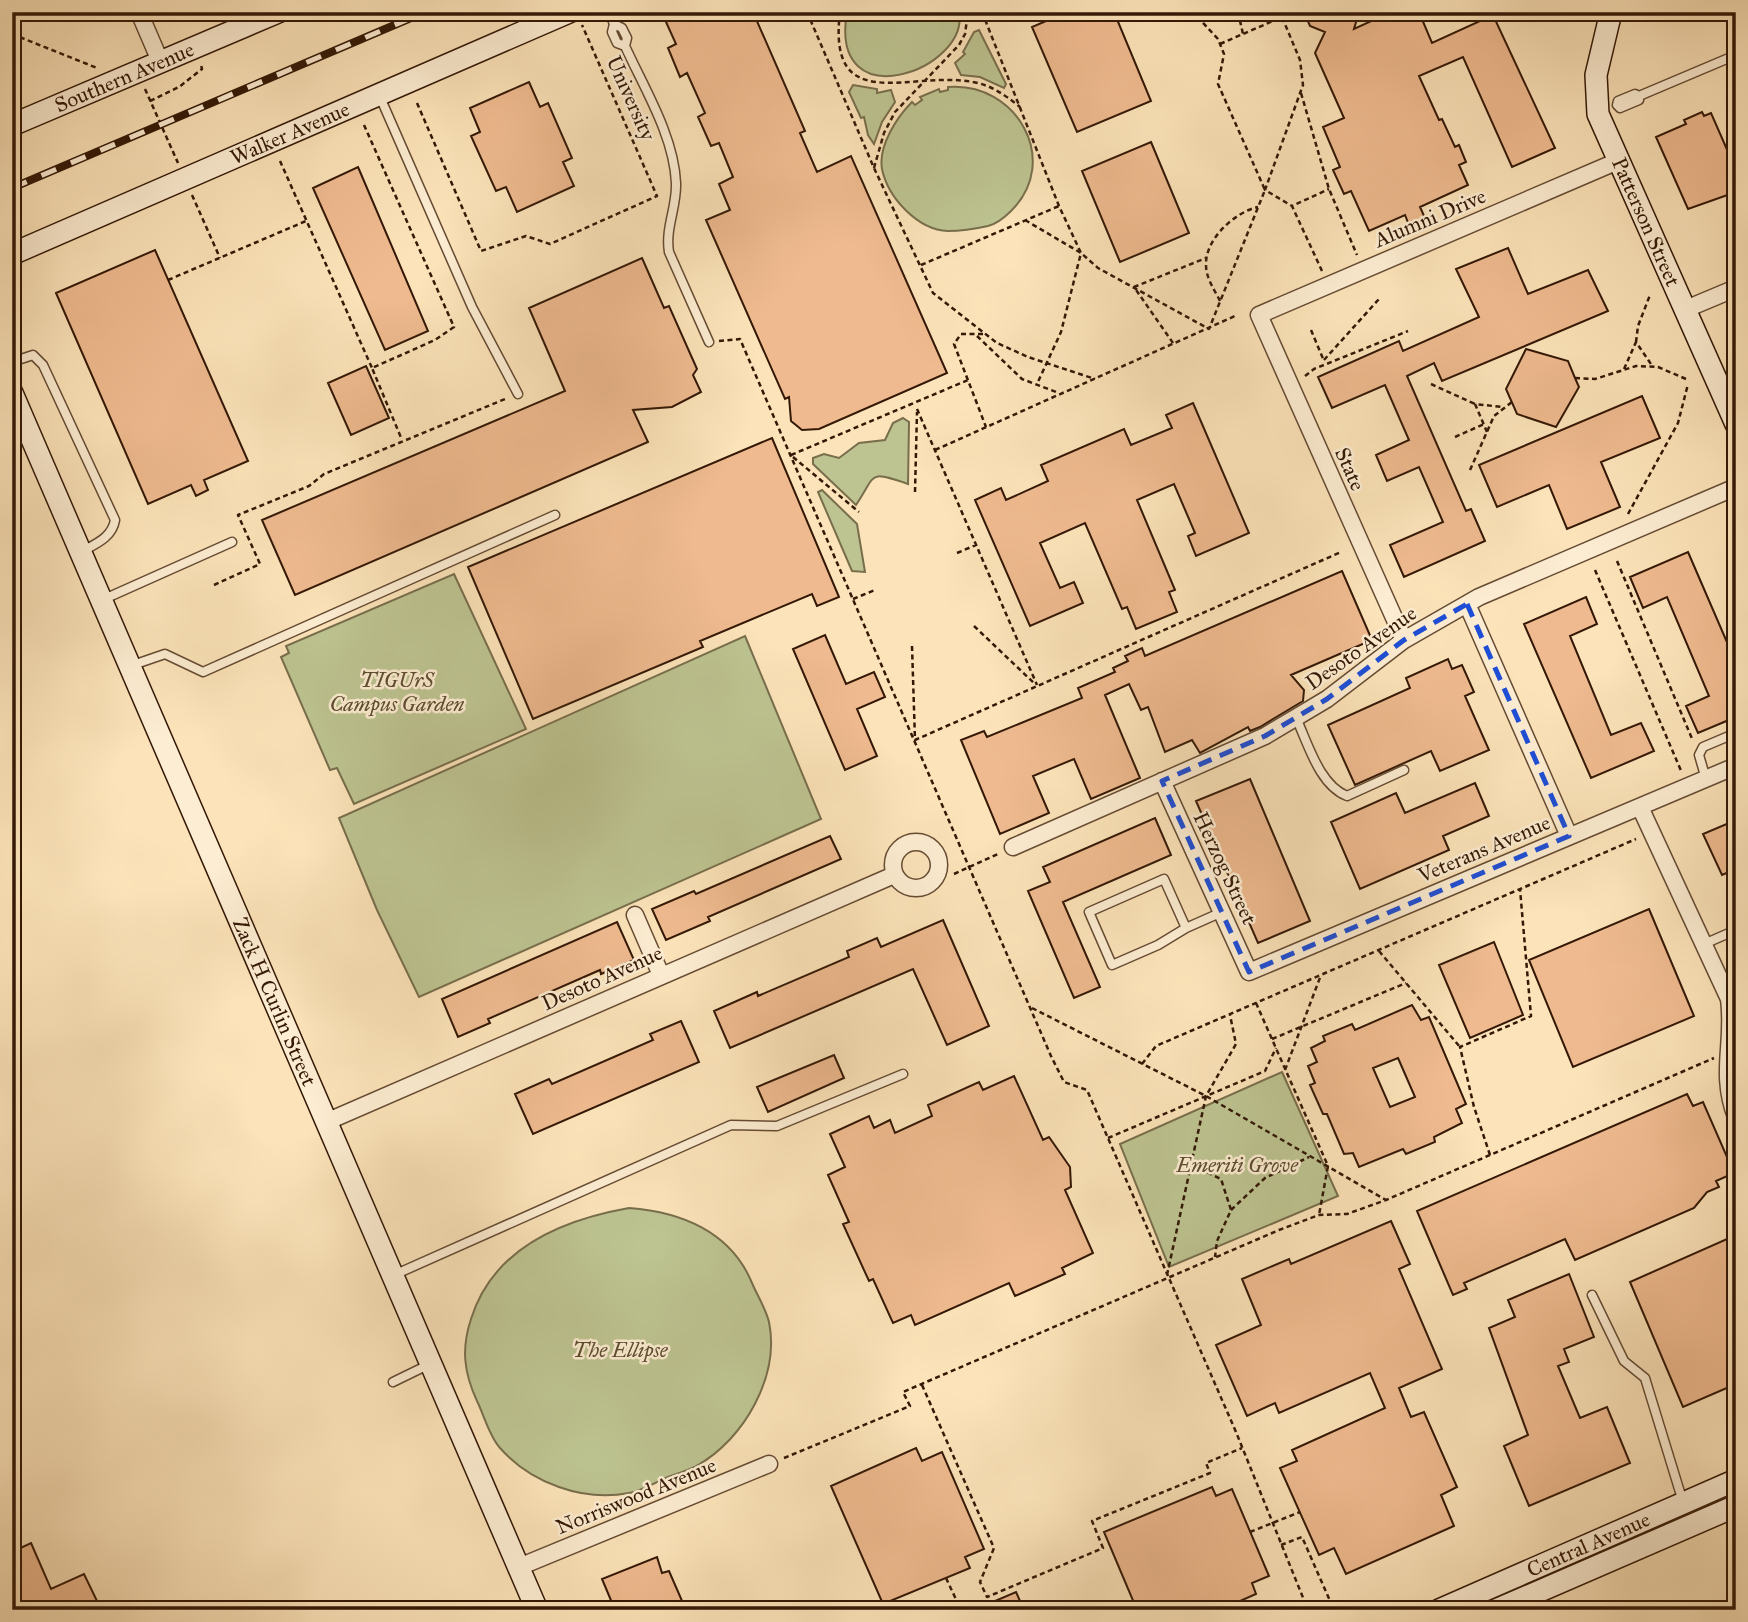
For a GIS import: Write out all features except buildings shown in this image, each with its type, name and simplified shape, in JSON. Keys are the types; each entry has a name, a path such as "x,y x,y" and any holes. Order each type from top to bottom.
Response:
{"street":[{"path":"139,12 160,61"},
{"name":"Southern Avenue","path":"12,125 278,12"},
{"name":"Patterson Street","path":"1611,12 1596,75 1608,110 1618,161 1734,414"},
{"name":"Walker Avenue","path":"12,254 379,94 574,17"},
{"name":"Alumni Drive","path":"1259,315 1618,161"},
{"path":"1686,309 1736,288"},
{"name":"State","path":"1259,315 1404,640"},
{"name":"Zack H Curlin Street","path":"12,393 537,1610"},
{"name":"Desoto Avenue","path":"1013,848 1265,736 1327,699 1404,640 1467,604 1736,487"},
{"path":"1467,604 1569,836"},
{"name":"Veterans Avenue","path":"1249,972 1736,766"},
{"name":"Herzog Street","path":"1162,782 1249,972"},
{"path":"1640,807 1732,998 1733,1029 1726,1052 1725,1071 1736,1117"},
{"name":"Desoto Avenue","path":"326,1122 894,875"},
{"path":"635,915 661,975"},
{"name":"Norriswood Avenue","path":"519,1567 769,1464"},
{"name":"Central Avenue","path":"1439,1610 1736,1480"},
{"name":"Central Avenue","path":"1496,1610 1736,1506"}],"lane":[{"path":"609,12 614,24 622,28 627,38 625,46 675,163 675,204 667,240 669,252 709,342"},
{"path":"1608,110 1635,94 1639,96 1736,54"},
{"path":"379,94 472,307 518,393"},
{"path":"12,362 33,355 43,365 115,520 114,530 81,552"},
{"path":"130,666 165,654 203,672 555,515"},
{"path":"102,600 232,542"},
{"path":"1296,718 1319,768 1341,794 1347,796 1404,770"},
{"path":"1706,779 1699,755 1703,747 1736,733"},
{"path":"1186,928 1164,879 1089,912 1112,965 1222,912"},
{"path":"1704,944 1736,930"},
{"path":"391,1276 732,1125 776,1126 903,1074"},
{"path":"1592,1295 1624,1361 1645,1378 1683,1503"},
{"path":"393,1382 430,1364"}],"path":[{"path":"807,12 874,168 933,293 997,343 1095,379"},
{"path":"809,19 813,12"},
{"path":"840,12 839,45 846,68 851,74 871,81 970,81 984,85 1021,107"},
{"path":"874,168 888,123 958,45 965,34 968,12"},
{"path":"982,12 1059,206 1081,253 1061,332 1037,384"},
{"path":"1193,12 1220,44 1224,54 1218,84 1265,190 1292,206 1325,276"},
{"path":"1237,12 1243,34"},
{"path":"1275,12 1282,17 1300,60 1301,92 1329,190 1360,262"},
{"name":"University","path":"417,103 481,251 526,236 550,244 657,196 574,17"},
{"path":"1220,44 1282,17"},
{"path":"12,34 95,66 101,73"},
{"path":"150,101 192,79 202,69 201,65"},
{"path":"145,89 220,258"},
{"path":"1209,329 1301,92"},
{"path":"364,125 454,327 435,340 372,368"},
{"path":"280,161 402,440"},
{"path":"1292,206 1329,190"},
{"path":"921,265 1059,206"},
{"path":"1220,301 1208,278 1206,258 1209,248 1226,226 1248,209 1258,207"},
{"path":"1026,220 1081,253 1098,268 1209,329"},
{"path":"168,280 306,221"},
{"path":"1134,287 1206,258"},
{"path":"1134,287 1173,343"},
{"path":"1624,369 1636,342 1638,326 1650,295"},
{"path":"1325,362 1379,299"},
{"path":"935,450 1235,316"},
{"path":"1311,330 1325,362"},
{"path":"1300,382 1325,362 1408,331"},
{"path":"986,427 954,344 961,334 972,332 1012,371 1059,393"},
{"path":"977,336 984,333"},
{"path":"709,342 740,339 1064,1082 1087,1090 1166,1278 1242,1448 1308,1610"},
{"path":"1636,342 1653,367"},
{"path":"1575,377 1595,379 1624,369 1653,367 1686,379"},
{"path":"791,455 968,380"},
{"path":"1431,384 1475,404 1502,407"},
{"path":"1624,522 1678,423 1688,384"},
{"path":"214,584 260,564 238,515 309,486 324,474 402,440 443,426 518,393"},
{"path":"1470,470 1502,407 1512,402"},
{"path":"1475,404 1487,432"},
{"path":"915,492 917,409 1037,685 974,626"},
{"path":"1455,437 1484,424"},
{"path":"791,455 859,512"},
{"path":"957,553 976,545"},
{"path":"915,740 1341,552"},
{"path":"1616,561 1699,755"},
{"path":"1595,570 1683,776"},
{"path":"853,599 875,590"},
{"path":"912,646 915,740"},
{"path":"1142,1063 1156,1046 1652,832"},
{"path":"954,874 1013,848"},
{"path":"1461,1047 1531,1016 1520,889"},
{"path":"1379,950 1461,1047 1474,1107 1490,1155"},
{"path":"1285,1070 1321,975"},
{"path":"1272,1039 1406,983"},
{"path":"1256,1003 1328,1166 1319,1215"},
{"path":"1030,1007 1206,1096 1386,1200"},
{"path":"1166,1278 1206,1096 1236,1044 1230,1015"},
{"path":"1108,1138 1265,1071 1276,1048"},
{"path":"769,1464 910,1406 904,1392 1166,1278 1319,1215 1347,1214 1386,1200 1726,1052"},
{"path":"1215,1257 1217,1241 1231,1210 1265,1178 1310,1156"},
{"path":"1192,1165 1221,1180 1231,1210"},
{"path":"922,1384 993,1548 980,1582 987,1597 1103,1548 1092,1521 1210,1473 1206,1463 1242,1448"},
{"path":"1250,1532 1300,1512"},
{"path":"1281,1545 1302,1537 1334,1610"},
{"path":"946,1578 961,1610"}],"highlighted area":[{"path":"1467,604 1569,836 1249,972 1162,781 1265,736 1327,699 1404,640"}],"green space":[{"path":"847,12 959,12 957,33 943,52 923,66 900,75 877,75 858,66 847,46"},
{"path":"979,30 1006,84 1004,88 980,77 961,75 955,63 965,54 963,52 974,32"},
{"path":"853,85 877,89 877,93 891,90 895,102 882,122 874,144 868,135 864,117 861,118 849,92"},
{"path":"948,87 972,89 994,97 1011,110 1024,128 1031,148 1032,170 1026,191 1009,213 988,226 948,231 926,225 906,210 885,180 882,169 883,151 895,124 912,102 915,105 922,100 920,97 939,89 940,92 948,90"},
{"path":"903,418 909,422 908,484 886,477 874,478 856,505 813,464 813,458 824,454 839,458 859,443 885,440 893,423"},
{"path":"822,490 857,524 865,572 852,571 818,492"},
{"name":"TIGUrS Campus Garden","path":"454,574 526,729 354,804 337,768 330,770 281,657 289,653 286,646"},
{"path":"745,636 821,819 419,997 377,910 339,818"},
{"name":"Emeriti Grove","path":"1282,1072 1338,1196 1169,1267 1120,1144"},
{"name":"The Ellipse","path":"629,1208 668,1214 686,1220 718,1238 731,1250 743,1265 768,1317 771,1343 769,1363 755,1404 744,1423 715,1454 694,1467 638,1491 594,1495 576,1492 542,1480 500,1448 490,1432 469,1381 465,1361 466,1341 481,1294 495,1273 513,1256 533,1241 579,1220"}],"railway":[{"path":"12,188 425,12"}]}
